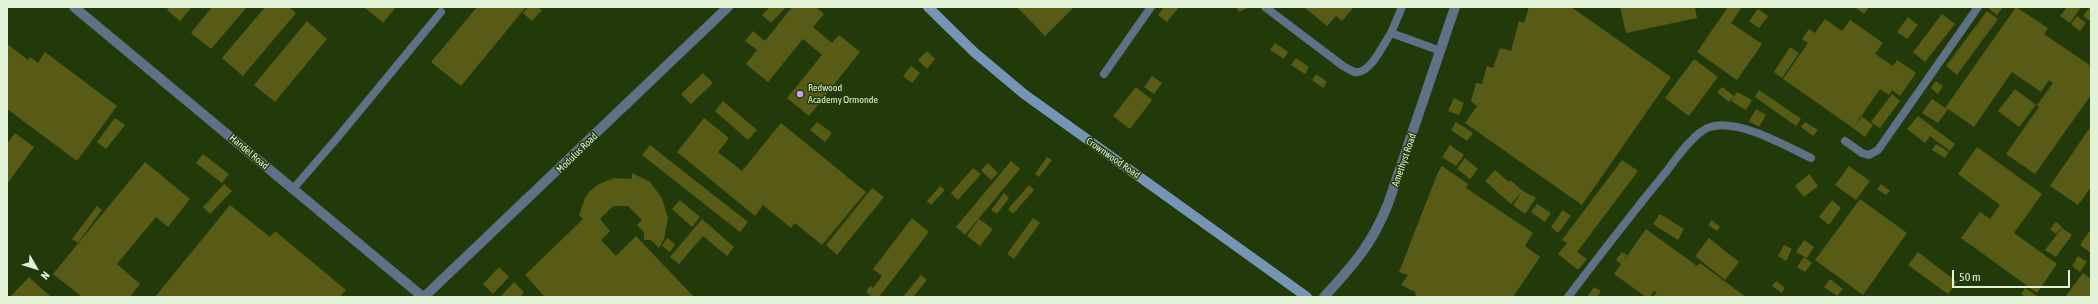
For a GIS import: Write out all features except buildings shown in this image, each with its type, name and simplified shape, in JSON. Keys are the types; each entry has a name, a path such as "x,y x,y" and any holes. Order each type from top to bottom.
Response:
{"main road":[{"name":"Crownwood Road","path":"928,7 974,52 1024,94 1307,297"}],"street":[{"name":"Handel Road","path":"74,7 424,297"},
{"name":"Modulus Road","path":"424,297 492,235 728,7"},
{"name":"Amethyst Road","path":"1324,297 1361,256 1378,230 1441,51 1454,7"}],"lane":[{"path":"1104,74 1151,7"},
{"path":"1265,7 1344,66 1356,72 1363,71 1371,65 1391,33 1402,7"},
{"path":"1845,141 1862,153 1869,155 1878,150 1978,7"},
{"path":"293,188 338,137 441,12"},
{"path":"1391,33 1441,51"},
{"path":"1568,297 1633,212 1690,142 1710,127 1728,126 1751,131 1811,158"}],"place":[{"name":"Redwood Academy Ormonde","path":"800,94"}]}
